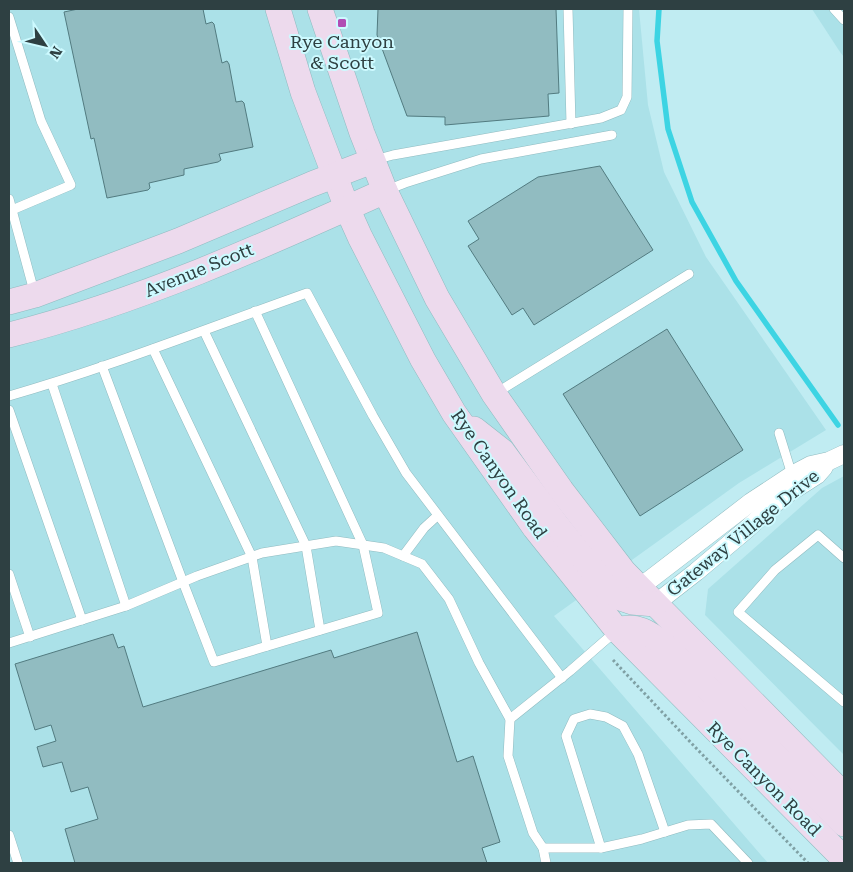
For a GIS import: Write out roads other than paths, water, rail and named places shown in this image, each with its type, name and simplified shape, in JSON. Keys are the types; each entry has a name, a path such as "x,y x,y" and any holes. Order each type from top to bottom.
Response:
{"main road":[{"name":"Rye Canyon Road","path":"278,9 303,92 347,208 423,360 454,413 535,528 617,630 844,859"},
{"path":"320,9 372,161 385,191 437,298 494,394 560,490 647,596 844,796"},
{"name":"Avenue Scott","path":"9,302 178,241 334,175 372,161"},
{"name":"Avenue Scott","path":"9,335 53,324 178,280 385,191"},
{"path":"454,413 502,451 556,524 607,588 620,598 632,602 647,596"},
{"path":"617,630 626,627 642,629 664,644 844,824"}],"street":[{"name":"Gateway Village Drive","path":"647,596 733,542 780,498 817,475 837,457"},
{"name":"Gateway Village Drive","path":"647,596 707,534 792,475 811,465 837,457"}],"lane":[{"path":"568,9 571,124"},
{"path":"372,161 393,155 601,118 622,110 627,97 628,9"},
{"path":"834,9 844,20"},
{"path":"9,16 41,121 71,185 12,210"},
{"path":"385,191 404,183 481,159 612,135"},
{"path":"9,199 35,294"},
{"path":"494,394 689,274"},
{"path":"9,396 52,384 307,293 406,473 562,678"},
{"path":"102,366 214,662 378,613 363,545 255,311"},
{"path":"204,331 306,546 320,630"},
{"path":"153,349 252,557 268,646"},
{"path":"52,384 126,606"},
{"path":"9,410 82,620"},
{"path":"779,433 792,475"},
{"path":"403,556 424,528 437,516"},
{"path":"844,558 818,535 776,570 738,612 844,702"},
{"path":"9,643 126,606 183,582 262,553 336,541 384,548 422,564 449,599 479,662 510,719 508,756 532,833 543,848 546,863"},
{"path":"9,574 30,636"},
{"path":"510,719 562,678 617,630"},
{"path":"602,848 566,736 574,719 590,714 606,717 623,726 638,754 665,832"},
{"path":"543,848 602,848 688,825 711,824 748,863"},
{"path":"9,835 18,863"}],"waterway":[{"path":"659,9 657,41 668,129 692,202 736,281 838,425"}],"place":[{"name":"Rye Canyon & Scott","path":"342,23"}]}
